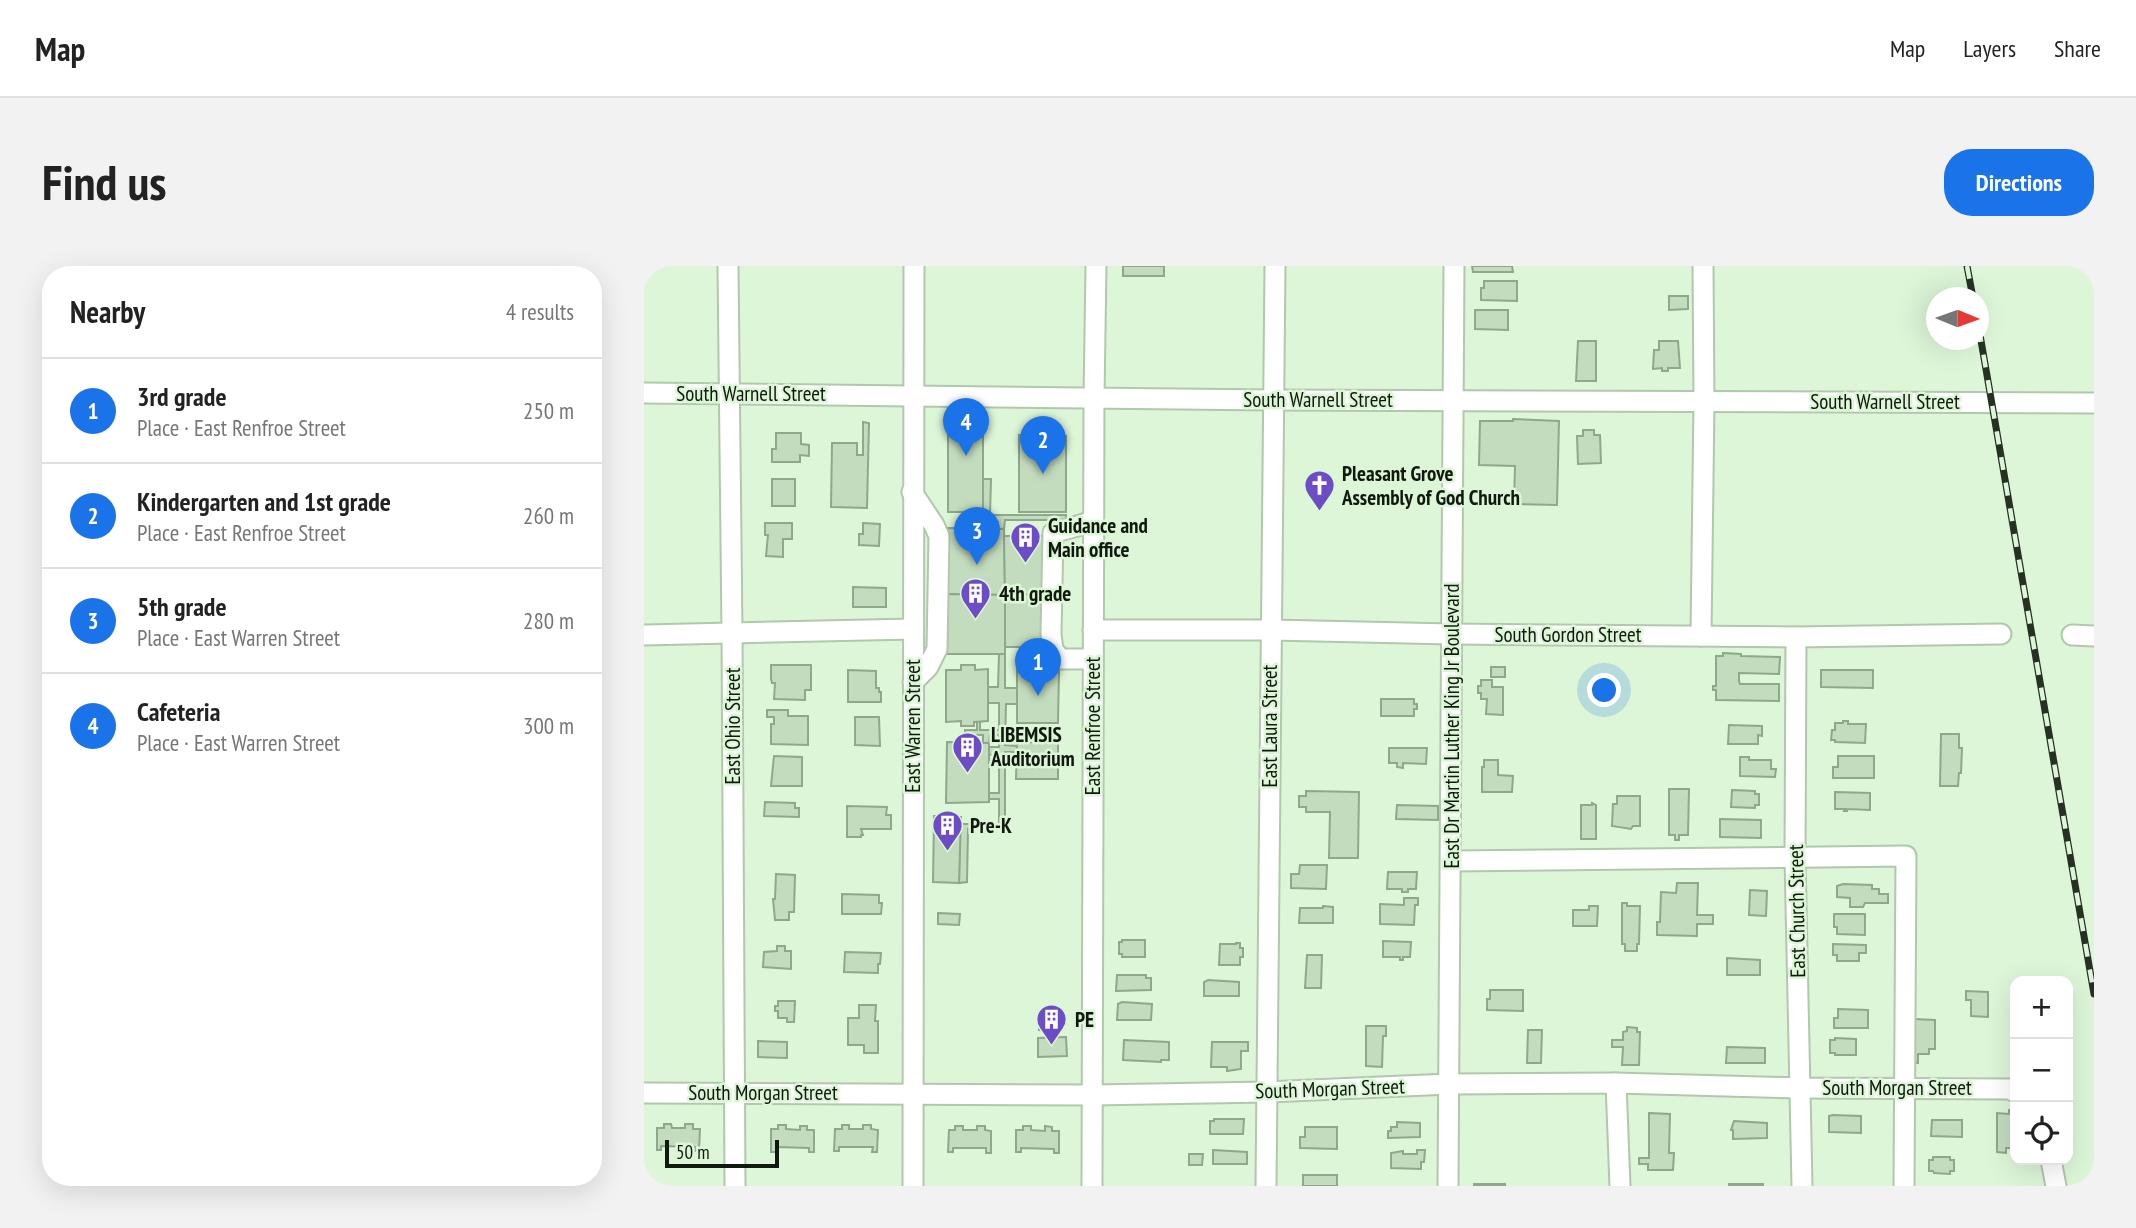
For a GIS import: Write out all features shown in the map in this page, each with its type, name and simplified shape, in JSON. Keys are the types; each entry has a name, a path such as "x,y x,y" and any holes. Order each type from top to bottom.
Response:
{"street":[{"name":"East Ohio Street","path":"729,266 735,1186"},
{"name":"East Warren Street","path":"913,1186 914,266"},
{"name":"East Renfroe Street","path":"1092,1186 1096,266"},
{"name":"East Laura Street","path":"1266,1186 1275,266"},
{"name":"East Dr Martin Luther King Jr Boulevard","path":"1448,1186 1454,266"},
{"path":"1701,636 1703,266"},
{"name":"South Warnell Street","path":"644,393 1273,400 2094,403"},
{"path":"912,492 939,536 937,649 928,667 913,682"},
{"path":"1093,520 1080,527 1064,528 1053,533 1051,634 1053,650 1061,659 1087,659 1093,662"},
{"path":"644,635 913,629"},
{"name":"South Gordon Street","path":"1093,630 1796,637 2001,634"},
{"path":"2071,635 2094,636"},
{"name":"East Church Street","path":"1796,637 1795,858 1802,1186"},
{"path":"1451,861 1906,856 1904,1186"},
{"path":"1616,1083 1620,1186"},
{"name":"South Morgan Street","path":"644,1093 1093,1095 1267,1092 1449,1084 1616,1083 1801,1088 2010,1089"},
{"path":"2052,1165 2056,1186"}],"building":[{"path":"1123,266 1164,266 1164,276 1123,276"},
{"path":"1472,266 1512,266 1513,272 1473,272"},
{"path":"1484,281 1517,281 1517,301 1481,300"},
{"path":"1669,296 1688,296 1688,309 1669,310"},
{"path":"1475,310 1508,310 1508,330 1475,329"},
{"path":"1578,341 1596,341 1596,381 1576,381"},
{"path":"1659,341 1678,341 1680,368 1668,368 1668,371 1662,371 1662,368 1653,369 1654,350 1659,350"},
{"path":"1480,421 1559,421 1557,505 1514,504 1515,466 1479,465"},
{"path":"863,422 869,423 867,508 831,507 832,443 857,443 857,455 863,455"},
{"path":"1583,430 1594,430 1594,435 1600,435 1601,463 1578,464 1577,436 1583,436"},
{"path":"954,431 975,431 983,434 983,512 948,512 948,433 954,434"},
{"path":"776,433 801,433 801,444 809,445 809,456 800,455 800,462 772,462 772,449 776,449"},
{"path":"1019,435 1066,436 1066,512 1019,512"},
{"path":"772,479 795,479 795,506 772,506"},
{"path":"983,479 991,479 990,515 1066,515 1066,520 1005,520 1004,529 998,529 998,522 983,522"},
{"path":"765,523 792,523 792,539 783,539 783,557 766,556 768,535 765,535"},
{"path":"863,523 880,524 879,546 859,545"},
{"path":"948,528 1004,529 1005,595 948,594"},
{"name":"Guidance and Main office","path":"1004,536 1046,536 1045,594 1005,595"},
{"path":"853,587 886,588 886,607 853,607"},
{"name":"4th grade","path":"948,594 1005,595 1005,654 947,654"},
{"path":"1045,594 1045,647 1005,647 1005,595"},
{"path":"1723,653 1780,657 1779,674 1739,673 1740,684 1779,684 1779,701 1716,700 1713,686 1716,686 1716,656 1723,656"},
{"path":"999,654 1005,654 1005,688 1017,688 1017,704 1006,704 1005,745 1017,746 1017,752 1005,752 1005,829 968,829 967,882 959,883 960,824 999,824 999,799 989,799 989,793 999,793 999,754 989,755 989,747 999,747 999,735 990,735 989,743 983,743 983,735 972,735 972,743 965,742 965,730 977,730 977,721 980,721 980,730 999,730 999,703 988,703 988,687 998,687"},
{"path":"771,665 811,665 811,690 805,690 805,700 774,699 775,683 772,683 771,679"},
{"path":"961,665 975,665 975,670 988,669 988,721 974,722 974,726 961,726 961,721 946,722 946,670 961,670"},
{"path":"1491,667 1505,667 1505,677 1491,677"},
{"path":"1017,669 1059,670 1058,723 1017,723"},
{"path":"848,670 876,671 876,688 881,692 881,702 848,702"},
{"path":"1821,670 1873,670 1873,688 1821,687"},
{"path":"1481,680 1492,680 1492,687 1503,687 1503,715 1486,714 1487,699 1481,699 1481,693 1478,693"},
{"path":"1381,699 1414,699 1417,709 1414,709 1414,716 1381,716"},
{"path":"767,710 788,710 788,716 808,716 808,745 771,744 771,724 774,724 774,717 767,717"},
{"path":"855,717 879,717 880,746 855,745"},
{"path":"1848,721 1848,724 1866,724 1865,743 1831,740 1835,723"},
{"path":"1729,725 1762,726 1762,736 1758,735 1758,744 1728,744"},
{"path":"1941,734 1959,734 1959,748 1962,748 1958,786 1940,786"},
{"name":"LIBEMSIS Auditorium","path":"947,742 989,743 989,802 946,803"},
{"path":"1017,742 1058,743 1058,779 1016,779"},
{"path":"1389,748 1427,748 1426,764 1403,763 1403,768 1397,767 1397,763 1389,763"},
{"path":"774,756 802,757 802,786 771,786"},
{"path":"1838,756 1874,756 1874,778 1833,778 1833,767 1838,767"},
{"path":"1740,757 1749,757 1749,760 1771,760 1771,769 1776,769 1775,777 1740,776"},
{"path":"1484,760 1498,760 1498,775 1513,776 1512,792 1482,792"},
{"path":"1669,789 1689,789 1688,835 1679,835 1679,840 1675,840 1675,835 1669,835"},
{"path":"1732,790 1755,791 1755,794 1759,794 1759,805 1755,805 1755,808 1731,807"},
{"path":"1306,791 1359,792 1358,858 1329,858 1330,812 1306,812 1306,807 1299,807 1299,796 1306,796"},
{"path":"1835,792 1870,793 1870,810 1835,809"},
{"path":"1617,796 1640,796 1640,826 1633,826 1631,829 1612,826 1613,804 1617,804"},
{"path":"765,802 795,803 795,808 799,808 799,817 764,816"},
{"path":"1397,805 1438,806 1438,820 1396,819"},
{"path":"1581,805 1596,805 1596,839 1581,839"},
{"path":"847,806 887,807 886,815 891,815 891,829 861,829 861,837 847,837"},
{"name":"Pre-K","path":"934,816 961,817 959,883 933,882"},
{"path":"1720,819 1761,820 1761,838 1720,837"},
{"path":"1300,865 1327,865 1326,889 1291,888 1291,874 1299,874"},
{"path":"1388,872 1417,872 1416,889 1402,892 1402,889 1387,889"},
{"path":"776,874 795,875 794,912 789,912 789,920 775,920 773,899"},
{"path":"1677,883 1698,883 1697,915 1713,915 1713,924 1697,924 1697,936 1657,935 1661,892 1676,893"},
{"path":"1872,885 1872,889 1879,889 1879,894 1888,894 1888,903 1865,903 1863,907 1850,907 1850,898 1837,897 1837,886"},
{"path":"1750,890 1767,891 1766,916 1749,915"},
{"path":"842,894 879,895 879,903 882,903 881,914 842,914"},
{"path":"1404,898 1418,898 1414,925 1380,924 1380,904 1404,905"},
{"path":"1622,903 1627,903 1627,906 1640,906 1637,951 1625,951 1625,944 1622,944"},
{"path":"1589,906 1598,906 1597,926 1573,926 1573,910 1589,910"},
{"path":"1333,907 1333,923 1299,923 1300,908"},
{"path":"938,913 960,914 959,925 938,924"},
{"path":"1834,914 1865,914 1865,935 1837,934"},
{"path":"1145,940 1145,957 1122,957 1122,954 1119,954 1119,942"},
{"path":"1383,941 1411,942 1410,957 1400,960 1400,957 1383,957"},
{"path":"1240,943 1240,948 1243,948 1240,965 1219,965 1220,944"},
{"path":"1833,944 1866,945 1866,953 1859,953 1859,961 1837,961 1837,955 1833,955"},
{"path":"777,946 785,946 785,951 791,951 791,969 763,967 764,952 777,951"},
{"path":"845,952 881,953 878,973 844,972"},
{"path":"1307,955 1322,955 1321,988 1305,988"},
{"path":"1727,958 1760,960 1760,975 1727,975"},
{"path":"1117,975 1146,975 1146,978 1151,978 1151,990 1116,991"},
{"path":"1204,982 1239,982 1239,996 1204,996"},
{"path":"1490,990 1523,990 1523,1011 1487,1010"},
{"path":"1966,991 1988,992 1988,1017 1971,1016 1971,1000 1966,1000"},
{"path":"778,1001 795,1001 794,1022 787,1022 787,1018 778,1018 775,1006 778,1006"},
{"path":"1118,1004 1152,1004 1151,1020 1117,1020"},
{"path":"859,1005 876,1005 878,1053 864,1053 864,1045 848,1045 848,1018 859,1018"},
{"path":"1838,1009 1868,1010 1868,1028 1834,1028"},
{"path":"1039,1018 1048,1018 1048,1031 1039,1030"},
{"path":"1914,1019 1935,1020 1935,1049 1929,1049 1929,1054 1918,1054 1918,1063 1911,1062"},
{"path":"1366,1026 1386,1026 1382,1067 1366,1066"},
{"path":"1627,1027 1637,1028 1637,1032 1640,1032 1639,1065 1622,1065 1623,1047 1612,1047 1612,1040 1623,1040 1623,1032 1627,1031"},
{"path":"1528,1030 1542,1030 1541,1063 1527,1063"},
{"name":"PE","path":"1066,1037 1067,1056 1038,1057 1038,1038"},
{"path":"1856,1039 1856,1055 1830,1053 1830,1040"},
{"path":"1124,1040 1169,1042 1169,1060 1123,1060"},
{"path":"758,1041 787,1042 787,1058 758,1057"},
{"path":"1212,1042 1248,1042 1248,1051 1241,1051 1241,1069 1227,1071 1227,1067 1211,1067"},
{"path":"1727,1047 1765,1048 1765,1063 1726,1063"},
{"path":"2010,1110 2010,1148 2006,1148 2006,1153 1997,1152 1997,1113 2009,1114"},
{"path":"1649,1113 1670,1114 1669,1153 1674,1153 1673,1170 1648,1170 1648,1164 1639,1164 1639,1158 1649,1158"},
{"path":"1829,1116 1861,1116 1861,1133 1829,1132"},
{"path":"1244,1119 1243,1134 1210,1134 1210,1121"},
{"path":"1932,1120 1962,1120 1962,1137 1931,1136"},
{"path":"1734,1121 1767,1123 1767,1138 1733,1139 1731,1130"},
{"path":"1397,1122 1420,1123 1420,1137 1388,1138 1388,1131 1391,1131 1391,1127 1397,1127"},
{"path":"664,1124 671,1124 672,1128 685,1128 685,1124 693,1124 693,1129 700,1129 699,1151 695,1151 695,1147 661,1146 661,1150 657,1150 657,1128 664,1128"},
{"path":"778,1125 786,1125 786,1129 800,1130 800,1126 807,1126 807,1130 814,1130 814,1152 809,1152 809,1148 776,1147 776,1152 771,1152 771,1129 778,1129"},
{"path":"842,1125 849,1125 849,1129 863,1129 863,1125 871,1125 871,1129 878,1130 877,1152 872,1152 873,1147 839,1147 839,1151 834,1151 835,1129 842,1129"},
{"path":"955,1126 963,1126 963,1130 977,1130 977,1126 985,1126 985,1130 991,1131 991,1153 986,1153 986,1148 953,1148 953,1152 948,1152 949,1130 955,1130"},
{"path":"1023,1126 1031,1126 1031,1130 1045,1131 1045,1126 1052,1127 1052,1131 1059,1131 1059,1153 1054,1153 1054,1149 1021,1148 1021,1152 1016,1152 1016,1130 1023,1130"},
{"path":"1305,1127 1337,1127 1337,1149 1300,1148 1300,1137 1305,1137"},
{"path":"1213,1150 1247,1152 1247,1164 1213,1164"},
{"path":"1417,1150 1425,1150 1421,1169 1391,1168 1391,1153 1403,1151 1403,1154 1417,1154"},
{"path":"1189,1154 1203,1154 1202,1165 1189,1165"},
{"path":"1933,1157 1950,1157 1950,1160 1954,1160 1954,1171 1950,1171 1950,1174 1929,1171 1929,1160 1933,1160"},
{"path":"1303,1175 1337,1175 1337,1186 1303,1186"},
{"path":"1505,1184 1505,1186 1474,1186"},
{"path":"1763,1184 1763,1186 1729,1186"}],"railway":[{"path":"1967,266 1971,287"},
{"path":"1983,350 2094,994"}],"place":[{"name":"Cafeteria","path":"966,456"},
{"name":"Kindergarten and 1st grade","path":"1043,474"},
{"name":"Pleasant Grove Assembly of God Church","path":"1319,513"},
{"name":"5th grade","path":"977,565"},
{"name":"Guidance and Main office","path":"1025,565"},
{"name":"4th grade","path":"976,621"},
{"name":"3rd grade","path":"1038,696"},
{"name":"LIBEMSIS Auditorium","path":"968,774"},
{"name":"Pre-K","path":"947,853"},
{"name":"PE","path":"1052,1047"}]}
